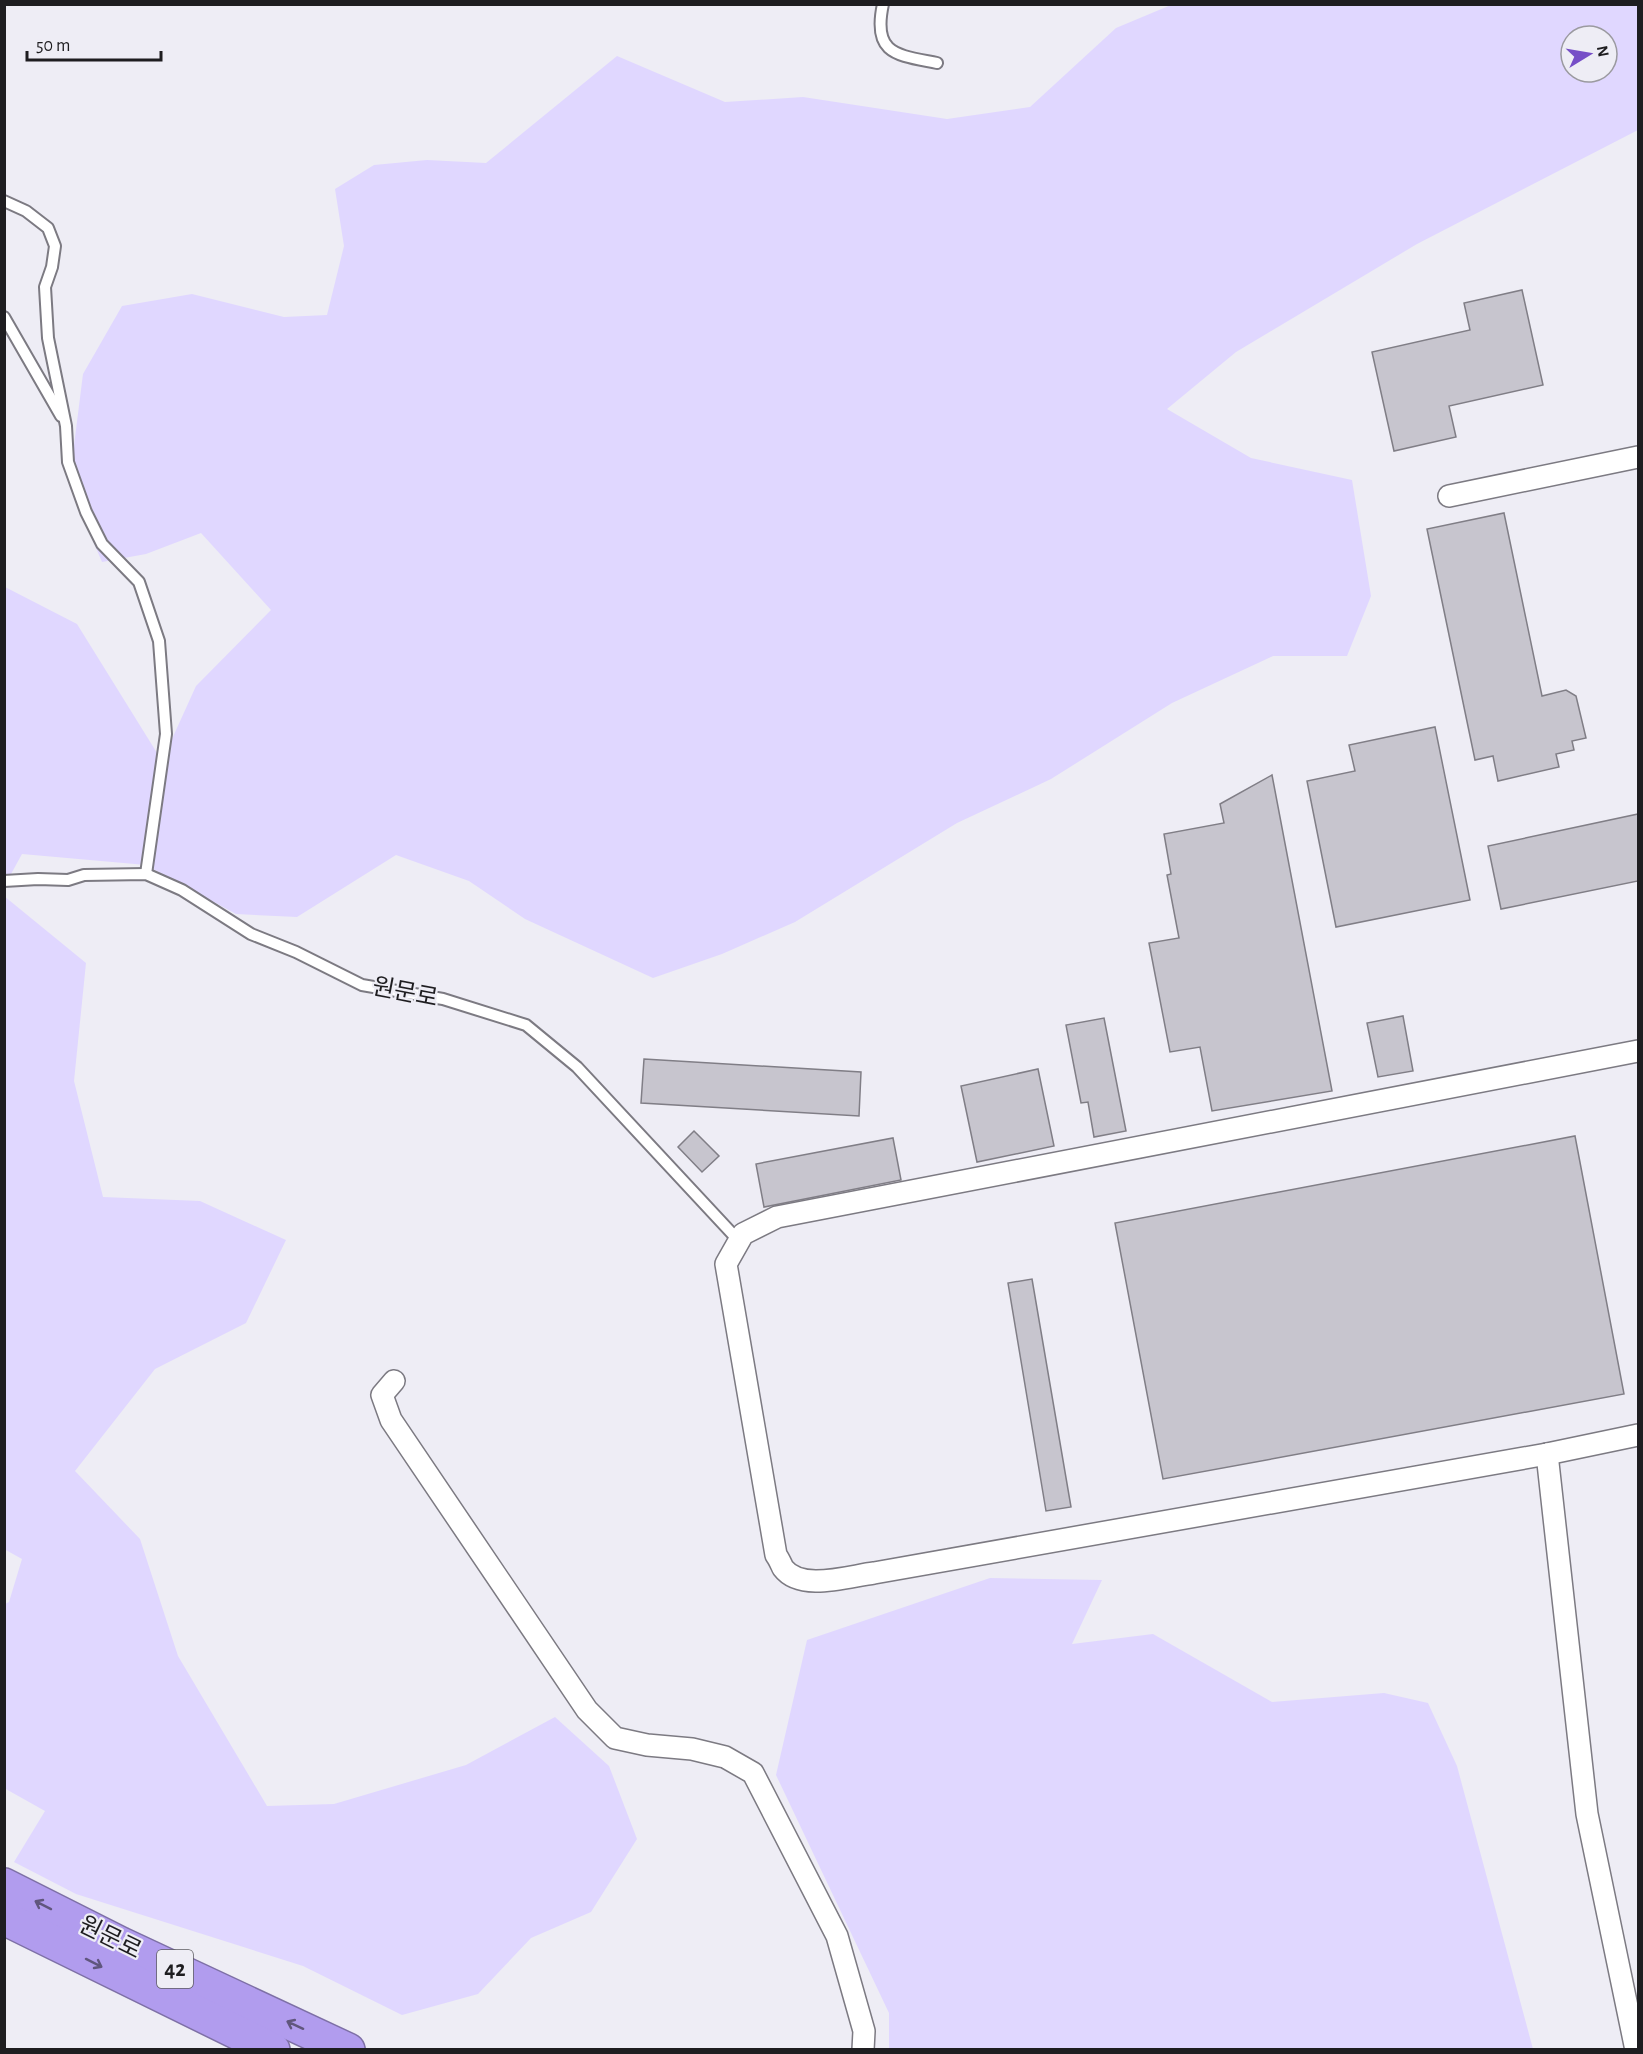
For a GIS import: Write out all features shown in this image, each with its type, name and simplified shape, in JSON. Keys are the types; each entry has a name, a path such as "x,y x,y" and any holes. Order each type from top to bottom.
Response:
{"highway":[{"name":"원문로","path":"4,1885 121,1944 348,2049"},
{"name":"원문로","path":"4,1918 273,2049"}],"street":[{"path":"1449,496 1638,457"},
{"path":"1638,1051 777,1217 743,1234 726,1264 776,1555 784,1569 797,1579 811,1582 874,1573 1547,1454 1638,1435"},
{"path":"394,1381 382,1395 391,1420 587,1710 615,1738 646,1745 693,1749 725,1756 753,1773 837,1936 864,2031 863,2049"},
{"path":"1547,1454 1587,1814 1636,2049"}],"lane":[{"path":"883,4 880,19 882,40 892,52 937,63"},
{"path":"4,201 26,211 48,228 56,246 45,287 47,328 66,426 68,462 86,512 102,544 139,582 159,641 166,734 146,874"},
{"path":"4,317 66,426"},
{"name":"원문로","path":"4,881 68,880 84,875 146,874 182,890 251,934 296,952 362,985 442,999 526,1025 577,1066 739,1241"}],"shaded area":[{"path":"1171,5 1638,5 1638,130 1417,244 1236,352 1167,409 1251,458 1352,480 1371,596 1347,656 1273,656 1172,703 1051,779 957,823 795,922 722,954 653,978 525,919 469,881 396,855 297,917 236,914 146,865 22,854 5,885 5,587 77,624 162,761 196,686 271,610 201,533 146,554 102,562 69,485 83,374 122,306 192,294 284,317 327,315 344,246 335,189 374,165 427,160 486,163 617,56 725,102 803,97 947,119 1030,107 1116,28"},
{"path":"4,896 86,963 74,1081 103,1197 200,1201 286,1240 246,1323 155,1369 75,1471 140,1539 178,1656 267,1806 334,1804 466,1765 555,1717 609,1766 637,1839 591,1912 531,1938 478,1994 402,2015 303,1966 76,1894 14,1862 45,1811 4,1788 5,1604 9,1602 22,1559 4,1549"},
{"path":"990,1578 1102,1580 1072,1644 1153,1634 1272,1702 1384,1693 1428,1703 1457,1766 1533,2049 889,2049 889,2013 776,1775 807,1640"}],"building":[{"path":"1522,290 1543,385 1449,406 1456,437 1394,451 1372,352 1470,330 1464,303"},
{"path":"1504,513 1542,696 1566,690 1576,696 1586,738 1572,741 1574,750 1556,754 1559,767 1498,781 1493,756 1475,760 1427,529"},
{"path":"1435,727 1470,900 1336,927 1307,781 1355,771 1349,745"},
{"path":"1272,775 1332,1091 1212,1111 1200,1047 1170,1052 1149,943 1179,938 1167,875 1171,874 1164,834 1224,823 1220,804"},
{"path":"1638,814 1638,881 1501,909 1488,846"},
{"path":"1403,1016 1413,1071 1378,1077 1367,1023"},
{"path":"1104,1018 1126,1131 1094,1137 1088,1102 1081,1103 1066,1025"},
{"path":"644,1059 861,1072 859,1116 641,1103"},
{"path":"1038,1069 1054,1146 977,1162 961,1086"},
{"path":"694,1131 719,1156 702,1172 678,1147"},
{"path":"1575,1136 1624,1394 1163,1479 1115,1223"},
{"path":"893,1138 901,1180 764,1207 756,1164"},
{"path":"1032,1279 1071,1507 1046,1511 1008,1283"}]}
